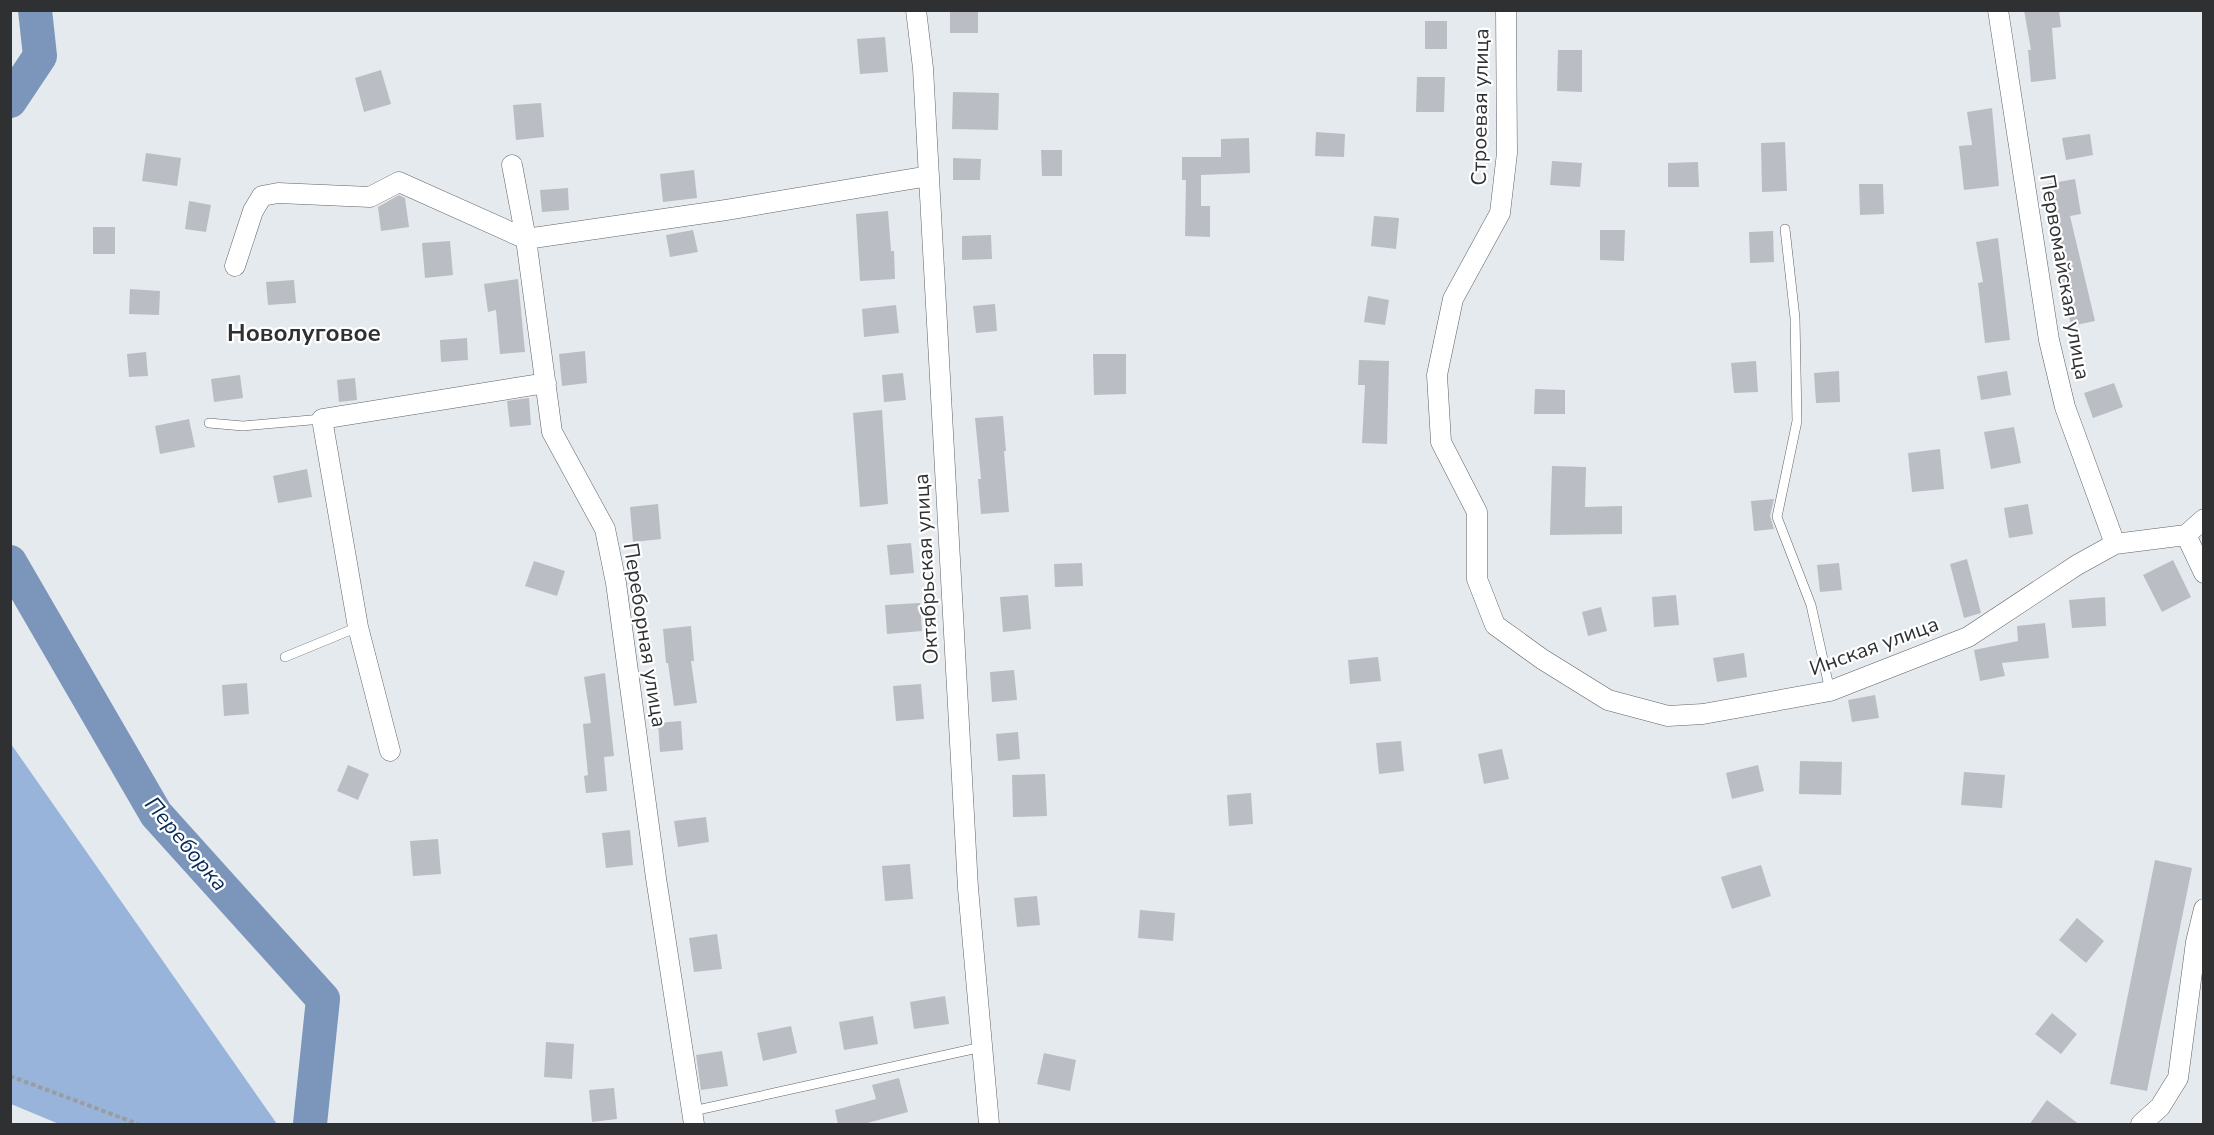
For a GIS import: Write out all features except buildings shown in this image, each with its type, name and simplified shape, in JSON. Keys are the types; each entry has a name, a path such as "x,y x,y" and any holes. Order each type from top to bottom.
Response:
{"street":[{"name":"Октябрьская улица","path":"916,10 923,68 968,888 989,1125"},
{"name":"Строевая улица","path":"1506,10 1507,153 1500,213 1453,299 1437,375 1442,442 1477,512 1477,579 1495,625 1542,659"},
{"name":"Первомайская улица","path":"1998,10 2049,340 2065,407 2115,544"},
{"name":"Переборная улица","path":"512,165 526,239 552,432 605,529 616,583 656,878 693,1118"},
{"path":"236,266 253,211 262,196 278,193 370,196 399,182 526,239 726,210 929,176"},
{"path":"390,751 357,627 322,419 546,383"},
{"path":"2204,519 2186,535 2204,573"},
{"name":"Инская улица","path":"1542,659 1608,700 1668,716 1703,714 1830,692 1968,637 2077,565 2115,544 2186,535"},
{"path":"2141,1125 2160,1107 2178,1078 2196,942 2204,909"}],"lane":[{"path":"1785,229 1795,318 1797,421 1777,518 1810,605 1830,692"},
{"path":"209,423 243,426 322,419"},
{"path":"285,657 357,627"},
{"path":"693,1118 982,1047"}],"path":[{"path":"10,1076 138,1125"}],"shaded area":[{"path":"11,744 277,1124 59,1124 11,1104"}],"waterway":[{"name":"Переборка","path":"10,101 40,56 35,10"},
{"name":"Переборка","path":"10,562 156,814 323,999 310,1124"}],"district":[{"name":"Новолуговое","path":"304,333"}]}
